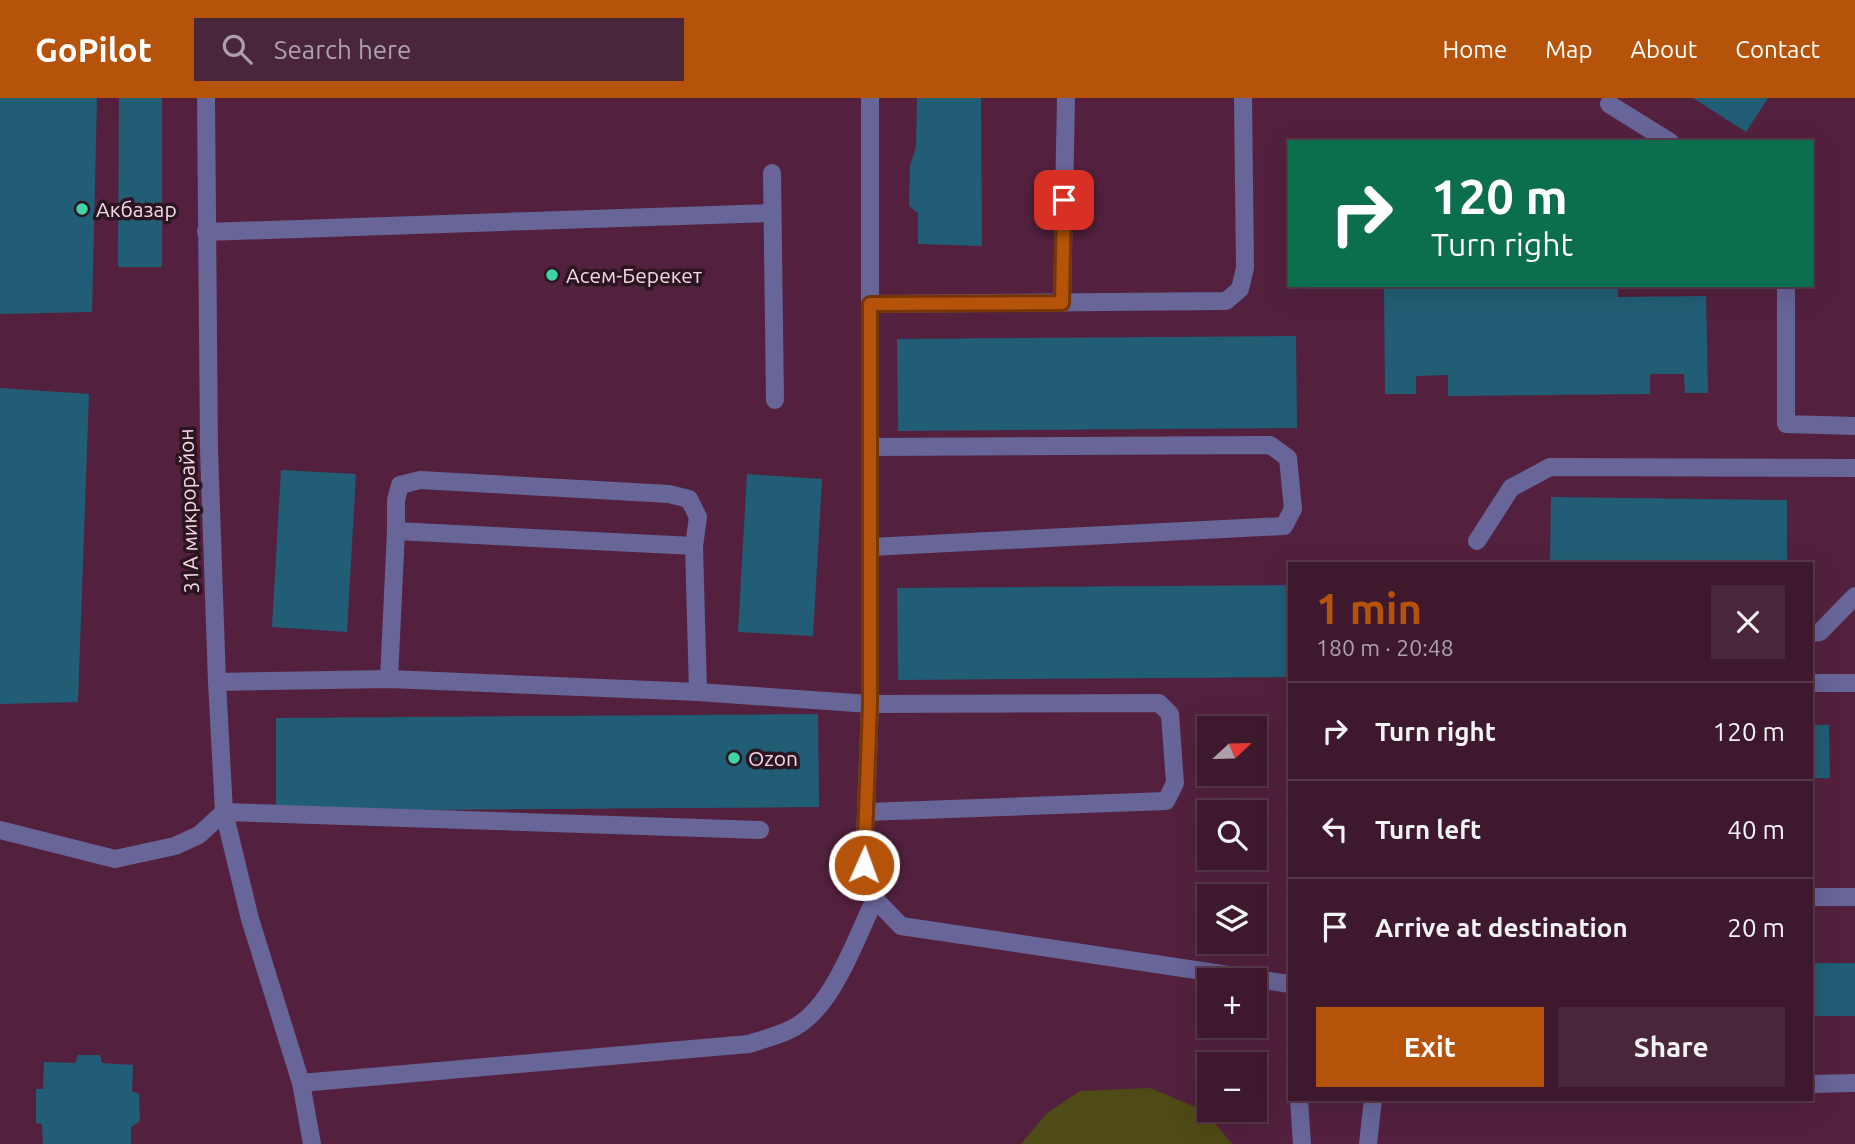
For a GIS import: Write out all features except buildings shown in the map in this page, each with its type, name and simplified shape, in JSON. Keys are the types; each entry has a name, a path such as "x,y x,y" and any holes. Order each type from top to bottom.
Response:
{"street":[{"name":"31А микрорайон","path":"206,98 209,436 216,682 224,813 250,919 301,1083 312,1144"},
{"path":"870,98 870,704 864,865 875,899 901,926 1288,984"},
{"path":"1062,303 1066,98"},
{"path":"870,304 1226,301 1240,289 1245,268 1243,98"},
{"path":"1609,104 1667,140"},
{"path":"772,173 775,400"},
{"path":"206,232 772,213"},
{"path":"1786,287 1786,425 1855,426"},
{"path":"870,447 1270,445 1288,458 1293,509 1284,526 871,547"},
{"path":"1476,541 1511,488 1550,467 1855,468"},
{"path":"389,679 396,500 400,485 420,480 669,494 689,499 698,517 694,547 698,692"},
{"path":"396,531 694,547"},
{"path":"1813,633 1820,632 1855,596"},
{"path":"216,682 389,679 698,692 870,704 1159,703 1170,713 1175,783 1166,801 867,812"},
{"path":"1813,683 1855,683"},
{"path":"0,830 116,859 174,846 199,835 224,813 761,830"},
{"path":"1813,897 1855,897"},
{"path":"301,1083 749,1044 795,1028 820,1007 875,899"},
{"path":"1813,1084 1855,1083"},
{"path":"1299,1101 1302,1144"},
{"path":"1368,1144 1373,1101"}],"shaded area":[{"path":"1150,1088 1197,1108 1197,1122 1214,1122 1232,1144 1021,1144 1047,1113 1080,1091"}],"place":[{"name":"Акбазар","path":"82,209"},
{"name":"Асем-Берекет","path":"552,275"},
{"name":"Ozon","path":"734,758"}],"route":[{"path":"864,865 870,704 870,304 1062,303 1064,200"}]}
